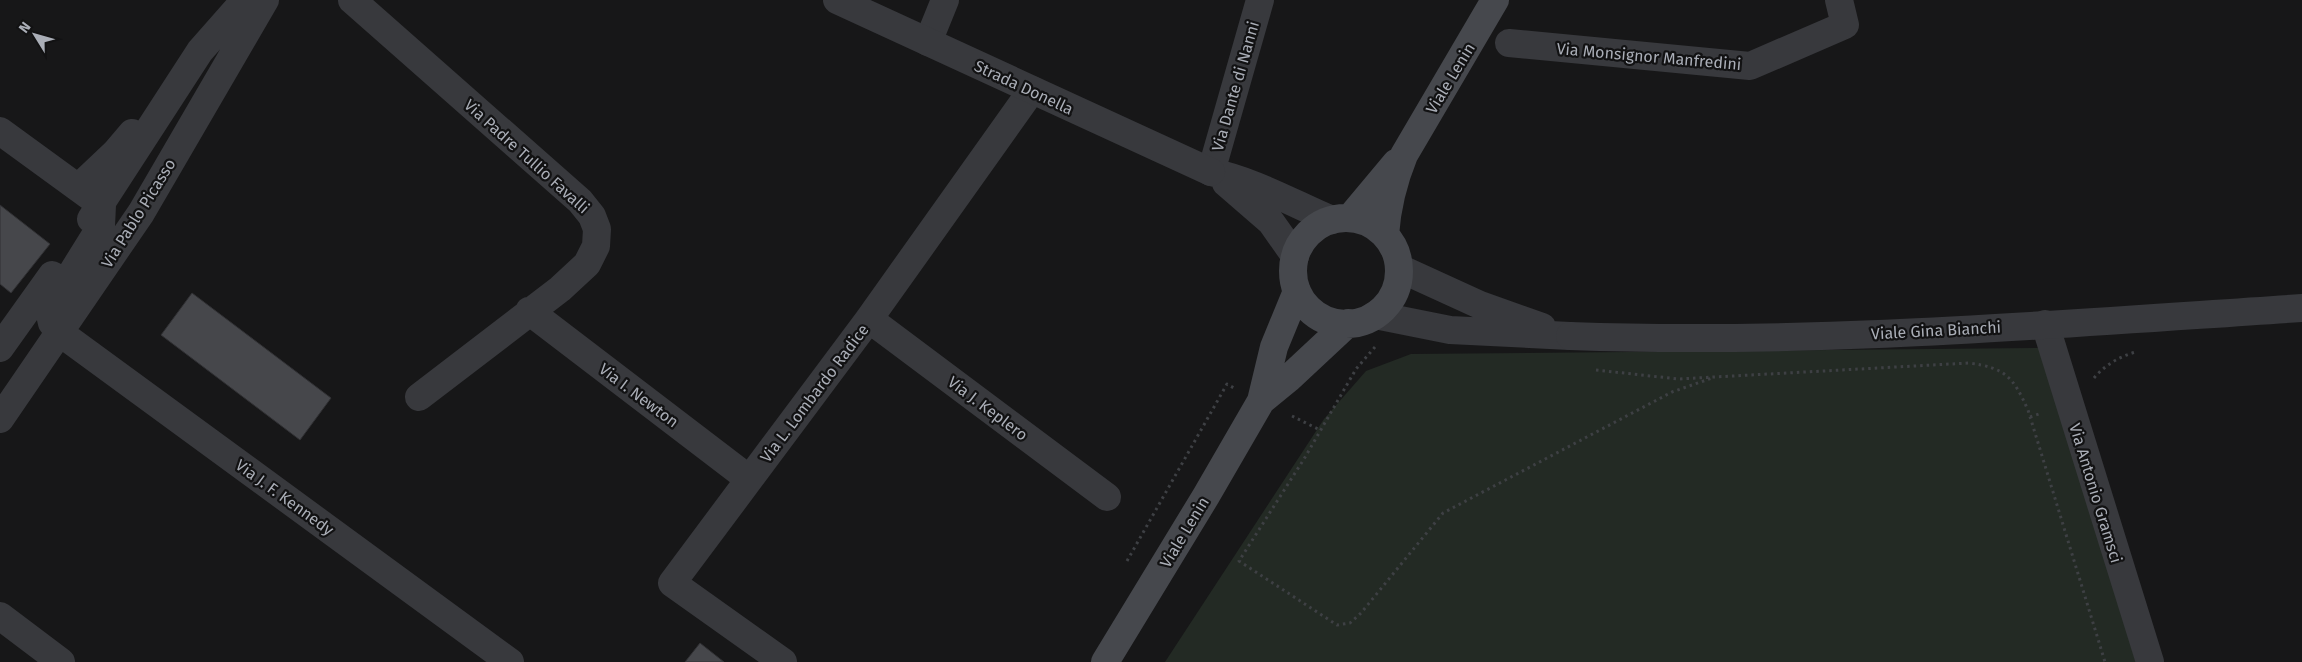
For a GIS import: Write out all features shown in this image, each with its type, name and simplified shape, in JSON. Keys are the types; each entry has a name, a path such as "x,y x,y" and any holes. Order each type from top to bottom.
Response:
{"main road":[{"name":"Viale Lenin","path":"1404,155 1341,218 1316,227 1303,240 1296,256 1294,274 1298,292 1306,305 1318,315 1332,321 1357,322 1375,315 1386,306 1394,295 1398,282 1399,268 1397,256 1385,235 1387,207 1395,178 1404,155 1495,0"},
{"path":"1341,218 1375,226 1385,235"},
{"name":"Viale Lenin","path":"1105,662 1206,496 1261,400 1274,347 1298,292"},
{"name":"Viale Lenin","path":"1261,400 1288,379 1348,323"}],"street":[{"path":"78,188 115,153 245,0"},
{"name":"Via Pablo Picasso","path":"0,419 133,226 265,0"},
{"name":"Via Padre Tullio Favalli","path":"352,0 580,201 592,216 597,229 596,246 586,264 560,290 529,311 419,397"},
{"name":"Strada Donella","path":"837,0 1211,172"},
{"path":"928,42 945,0"},
{"name":"Via Dante di Nanni","path":"1211,172 1260,0"},
{"name":"Via Monsignor Manfredini","path":"1509,43 1750,66 1845,25 1839,0"},
{"path":"4,343 102,205 200,51"},
{"name":"Via L. Lombardo Radice","path":"783,662 672,583 869,320 1032,90"},
{"path":"0,131 133,226"},
{"path":"1211,172 1250,182 1273,195 1341,218"},
{"path":"1211,172 1256,207 1271,222 1296,256"},
{"path":"60,332 52,323 49,310 101,226 102,205"},
{"path":"1399,268 1480,305 1570,336"},
{"name":"Viale Gina Bianchi","path":"1375,315 1450,330 1651,339 1874,334 2302,308"},
{"name":"Via I. Newton","path":"529,311 749,479"},
{"name":"Via J. Keplero","path":"869,320 1106,497"},
{"name":"Via Antonio Gramsci","path":"2045,324 2150,662"},
{"path":"4,343 29,328 40,326 60,332"},
{"name":"Via J. F. Kennedy","path":"60,332 510,662"},
{"path":"0,616 62,662"}],"path":[{"path":"1376,347 1367,354 1356,369 1304,459 1239,561 1337,625 1350,623 1361,613 1442,513 1672,392 1712,378"},
{"path":"2030,417 2088,401 2094,377 2123,355 2140,351"},
{"path":"1595,370 1678,380 1969,363 1992,366 2006,375 2018,388 2030,417 2105,662"}],"shaded area":[{"path":"2040,348 2136,662 1165,662 1324,419 1366,371 1411,354"}],"building":[{"path":"0,205 50,244 11,293 0,284"},
{"path":"192,293 331,398 300,440 161,335"},
{"path":"700,643 724,662 685,662"}]}
